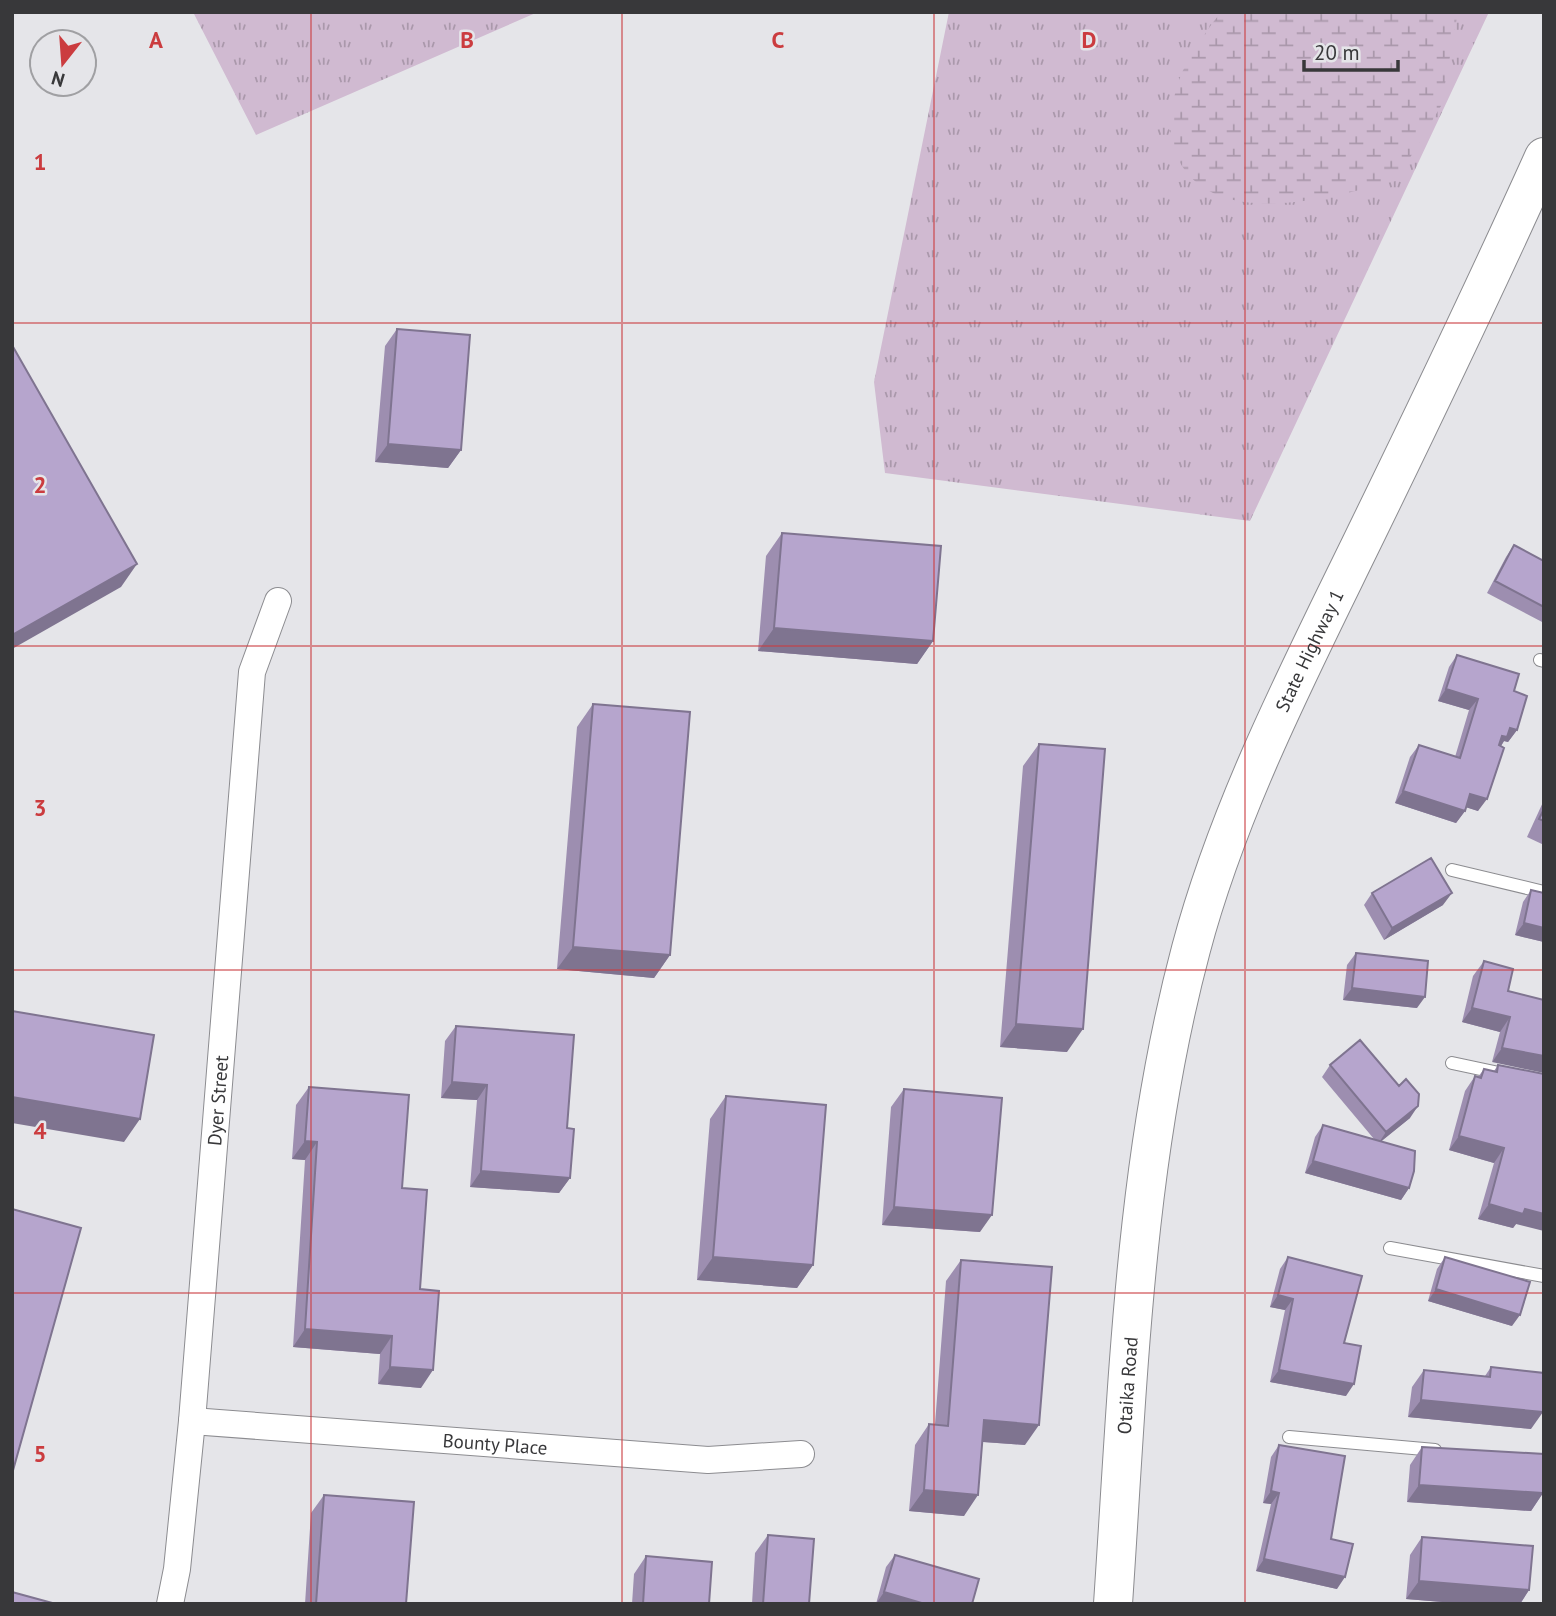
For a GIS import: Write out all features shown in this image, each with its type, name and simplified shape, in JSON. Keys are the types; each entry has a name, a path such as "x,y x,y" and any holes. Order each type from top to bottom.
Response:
{"highway":[{"name":"State Highway 1","path":"1147,1169 1168,1048 1189,959 1229,835 1334,598 1466,329 1544,157"},
{"name":"Otaika Road","path":"1113,1604 1129,1360 1147,1169"}],"street":[{"name":"Dyer Street","path":"170,1604 177,1569 192,1420 252,672 278,601"},
{"name":"Bounty Place","path":"192,1420 708,1460 801,1454"}],"lane":[{"path":"1452,870 1544,892"},
{"path":"1452,1063 1517,1077"},
{"path":"1390,1248 1544,1276"},
{"path":"1289,1437 1446,1451"}],"green space":[{"path":"193,12 538,12 256,135"},
{"path":"949,12 1489,12 1250,521 885,473 874,382"},
{"path":"1222,12 1458,12 1441,106 1396,181 1312,200 1282,203 1252,203 1224,197 1200,186 1178,158 1172,142 1170,117 1184,69"}],"building":[{"path":"397,329 470,335 461,450 388,444"},
{"path":"12,345 137,564 12,635"},
{"path":"782,533 941,546 933,641 774,628"},
{"path":"1514,545 1544,561 1544,607 1495,581"},
{"path":"1457,655 1519,674 1514,691 1527,696 1517,730 1510,728 1507,737 1502,736 1499,745 1504,748 1487,799 1470,794 1465,811 1403,791 1419,745 1460,758 1478,699 1446,689"},
{"path":"593,704 690,712 670,955 573,947"},
{"path":"1039,744 1105,749 1083,1029 1016,1024"},
{"path":"1431,858 1452,893 1392,928 1372,893"},
{"path":"1531,890 1544,893 1544,928 1524,923"},
{"path":"1356,953 1428,961 1425,997 1352,988"},
{"path":"1484,961 1513,969 1508,991 1544,1000 1544,1056 1502,1048 1510,1017 1472,1008"},
{"path":"12,1011 154,1035 140,1119 12,1097"},
{"path":"456,1026 574,1035 567,1128 574,1129 570,1178 481,1171 487,1085 452,1082"},
{"path":"1360,1040 1399,1086 1406,1079 1419,1094 1418,1106 1386,1132 1330,1065"},
{"path":"1498,1065 1544,1074 1544,1214 1525,1209 1523,1214 1489,1204 1504,1148 1459,1136 1475,1076 1481,1078 1484,1069 1497,1072"},
{"path":"309,1087 409,1095 402,1188 427,1190 420,1289 439,1291 433,1370 390,1367 392,1336 305,1329 317,1142 305,1141"},
{"path":"904,1089 1002,1098 992,1215 894,1207"},
{"path":"726,1096 826,1105 813,1265 713,1257"},
{"path":"1323,1125 1415,1151 1414,1171 1409,1188 1313,1161"},
{"path":"12,1209 81,1228 12,1474"},
{"path":"1288,1257 1362,1276 1344,1343 1361,1346 1354,1384 1279,1370 1293,1299 1278,1295"},
{"path":"1445,1257 1530,1282 1520,1315 1436,1289"},
{"path":"961,1260 1052,1267 1039,1425 984,1420 978,1495 924,1490 929,1424 948,1426"},
{"path":"1491,1367 1544,1373 1543,1412 1421,1400 1424,1370 1490,1377"},
{"path":"1279,1445 1345,1456 1331,1539 1353,1544 1345,1577 1264,1559 1279,1493 1271,1491"},
{"path":"1422,1447 1544,1454 1543,1493 1419,1485"},
{"path":"324,1495 414,1502 406,1604 316,1604"},
{"path":"768,1535 814,1539 809,1604 763,1604"},
{"path":"1422,1537 1533,1546 1529,1590 1419,1581"},
{"path":"895,1555 979,1579 972,1604 925,1604 884,1592"},
{"path":"646,1556 712,1562 709,1604 643,1604"},
{"path":"12,1592 56,1604 12,1604"}]}
